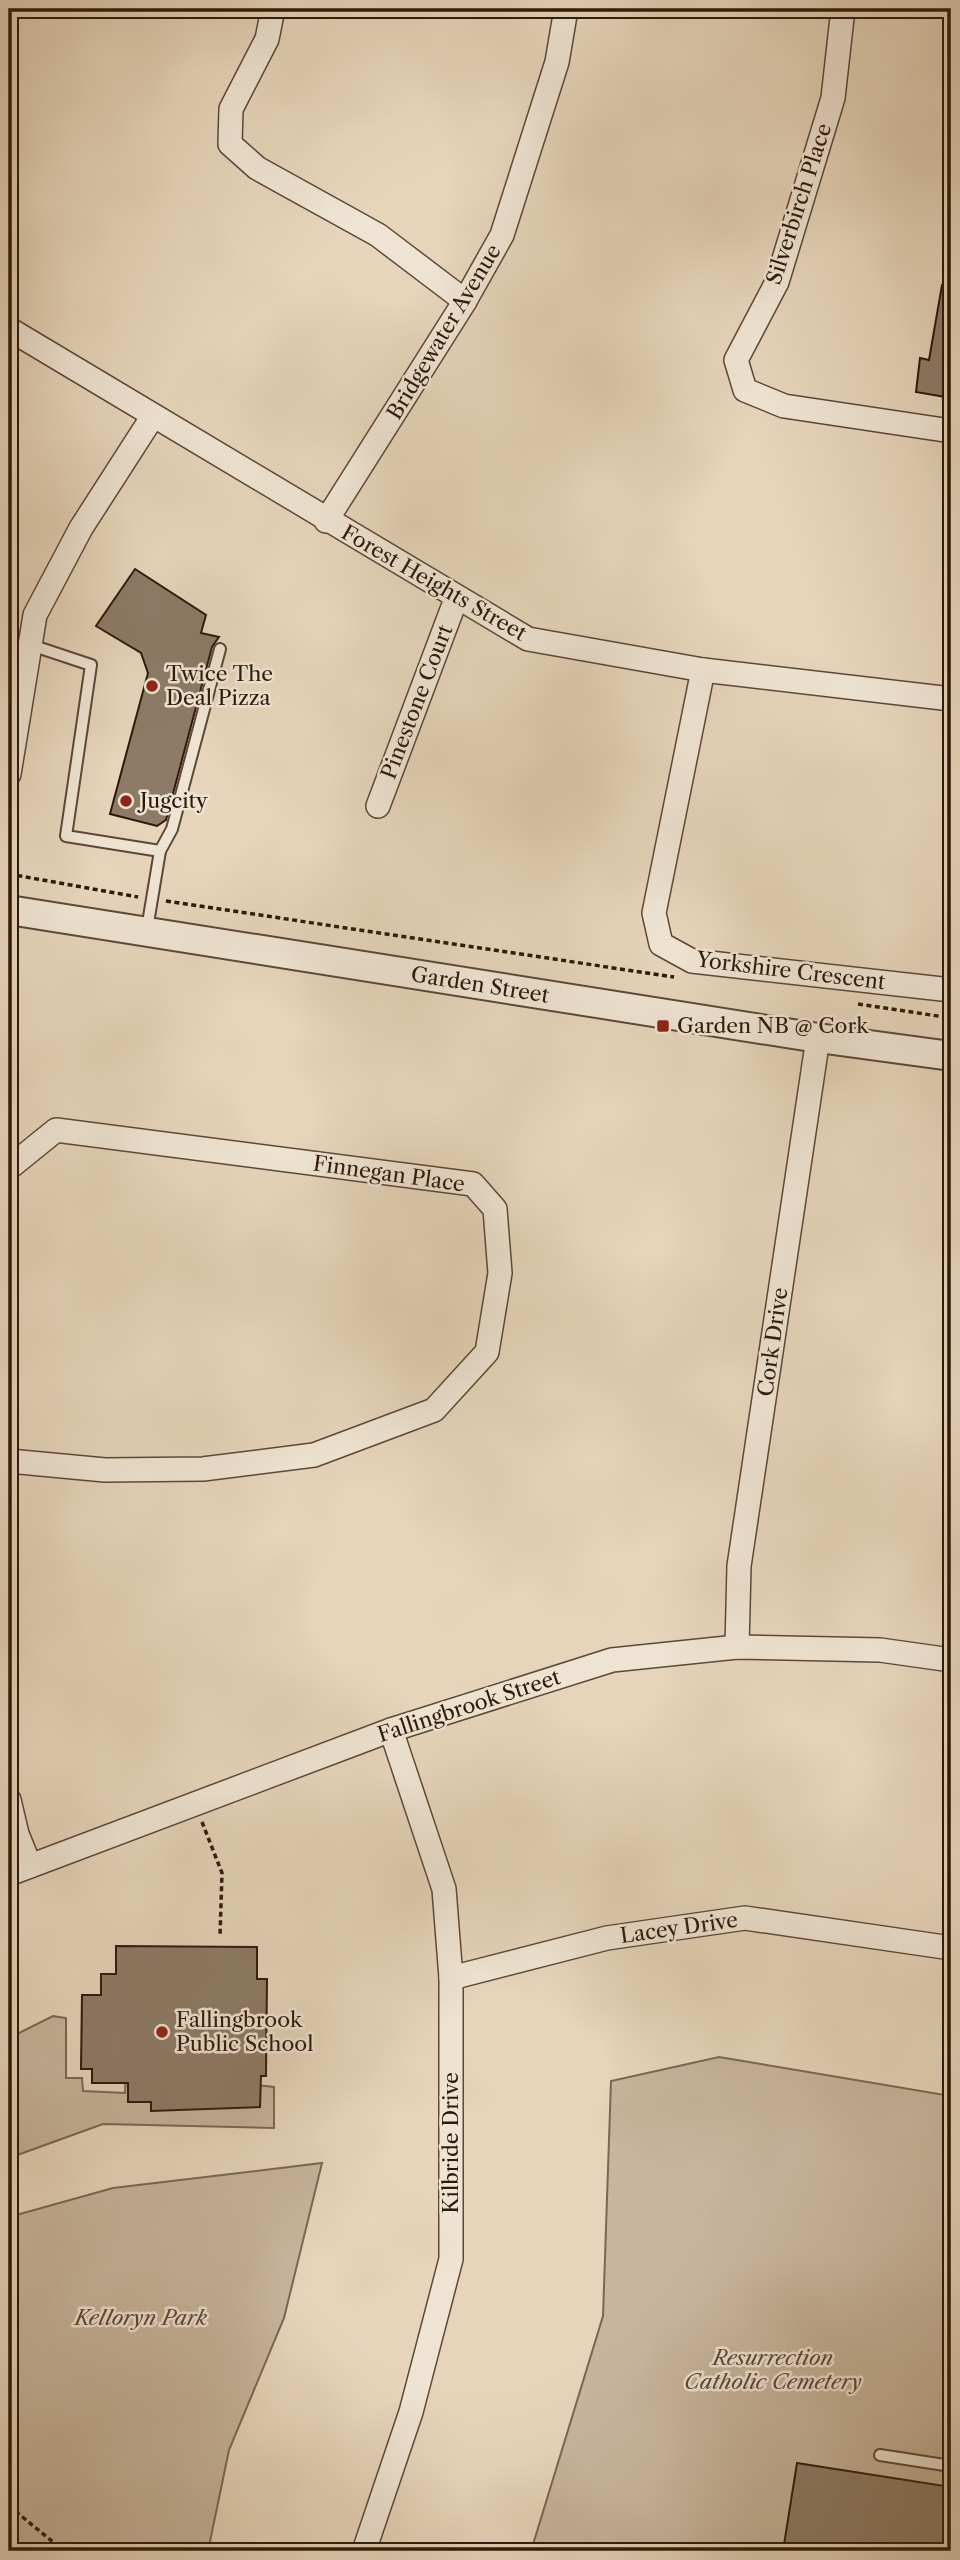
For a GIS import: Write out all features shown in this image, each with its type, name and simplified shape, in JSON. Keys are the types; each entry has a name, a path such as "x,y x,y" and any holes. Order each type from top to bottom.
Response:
{"street":[{"path":"273,9 267,39 231,109 230,144 257,168 378,235 465,301"},
{"name":"Bridgewater Avenue","path":"326,521 465,301 502,235 557,62 566,9"},
{"name":"Silverbirch Place","path":"843,9 833,98 777,282 736,360 746,390 784,406 951,431"},
{"name":"Forest Heights Street","path":"9,329 456,599 527,639 703,670 951,699"},
{"path":"9,774 36,615 80,528 153,416"},
{"name":"Pinestone Court","path":"378,806 456,599"},
{"name":"Yorkshire Crescent","path":"703,670 654,913 661,944 692,961 951,990"},
{"name":"Garden Street","path":"9,910 818,1038 951,1056"},
{"name":"Cork Drive","path":"737,1647 739,1566 818,1038"},
{"name":"Finnegan Place","path":"9,1168 56,1130 473,1184 495,1209 500,1273 487,1353 433,1410 314,1455 204,1469 105,1470 9,1461"},
{"name":"Fallingbrook Street","path":"19,1870 391,1730 612,1660 737,1647 880,1650 951,1660"},
{"name":"Kilbride Drive","path":"364,2551 411,2412 451,2259 451,1978 444,1889 391,1730"},
{"path":"9,1800 17,1834 19,1870"},
{"name":"Lacey Drive","path":"451,1978 607,1938 745,1917 951,1948"}],"lane":[{"path":"31,645 91,665 66,836 160,851"},
{"path":"147,932 160,851 172,829 220,649"},
{"path":"880,2455 951,2466"}],"path":[{"path":"9,874 153,899 676,978"},
{"path":"855,1003 951,1018"},
{"path":"195,1804 222,1873 220,1936"},
{"path":"9,2506 64,2551"}],"green space":[{"path":"53,2016 66,2018 66,2078 82,2078 83,2091 125,2093 126,2070 274,2087 274,2128 103,2124 9,2158 9,2038"},
{"name":"Resurrection Catholic Cemetery","path":"719,2057 951,2096 951,2551 531,2551 603,2316 611,2081"},
{"name":"Kelloryn Park","path":"322,2163 284,2318 229,2450 208,2551 9,2551 9,2217 113,2188"}],"building":[{"path":"942,285 951,286 951,398 916,392 920,358 929,360"},
{"path":"135,569 206,615 201,633 219,637 212,647 166,820 157,826 110,814 148,673 141,653 96,626"},
{"path":"116,1946 257,1947 257,1979 267,1979 266,2076 261,2076 260,2107 151,2111 151,2102 128,2102 128,2083 92,2083 92,2069 81,2069 82,1995 101,1995 101,1974 116,1974"},
{"path":"797,2463 951,2487 951,2551 783,2551"}],"place":[{"name":"Twice The Deal Pizza","path":"152,686"},
{"name":"Jugcity","path":"126,801"},
{"name":"Garden NB @ Cork","path":"663,1026"},
{"name":"Fallingbrook Public School","path":"162,2032"}]}
